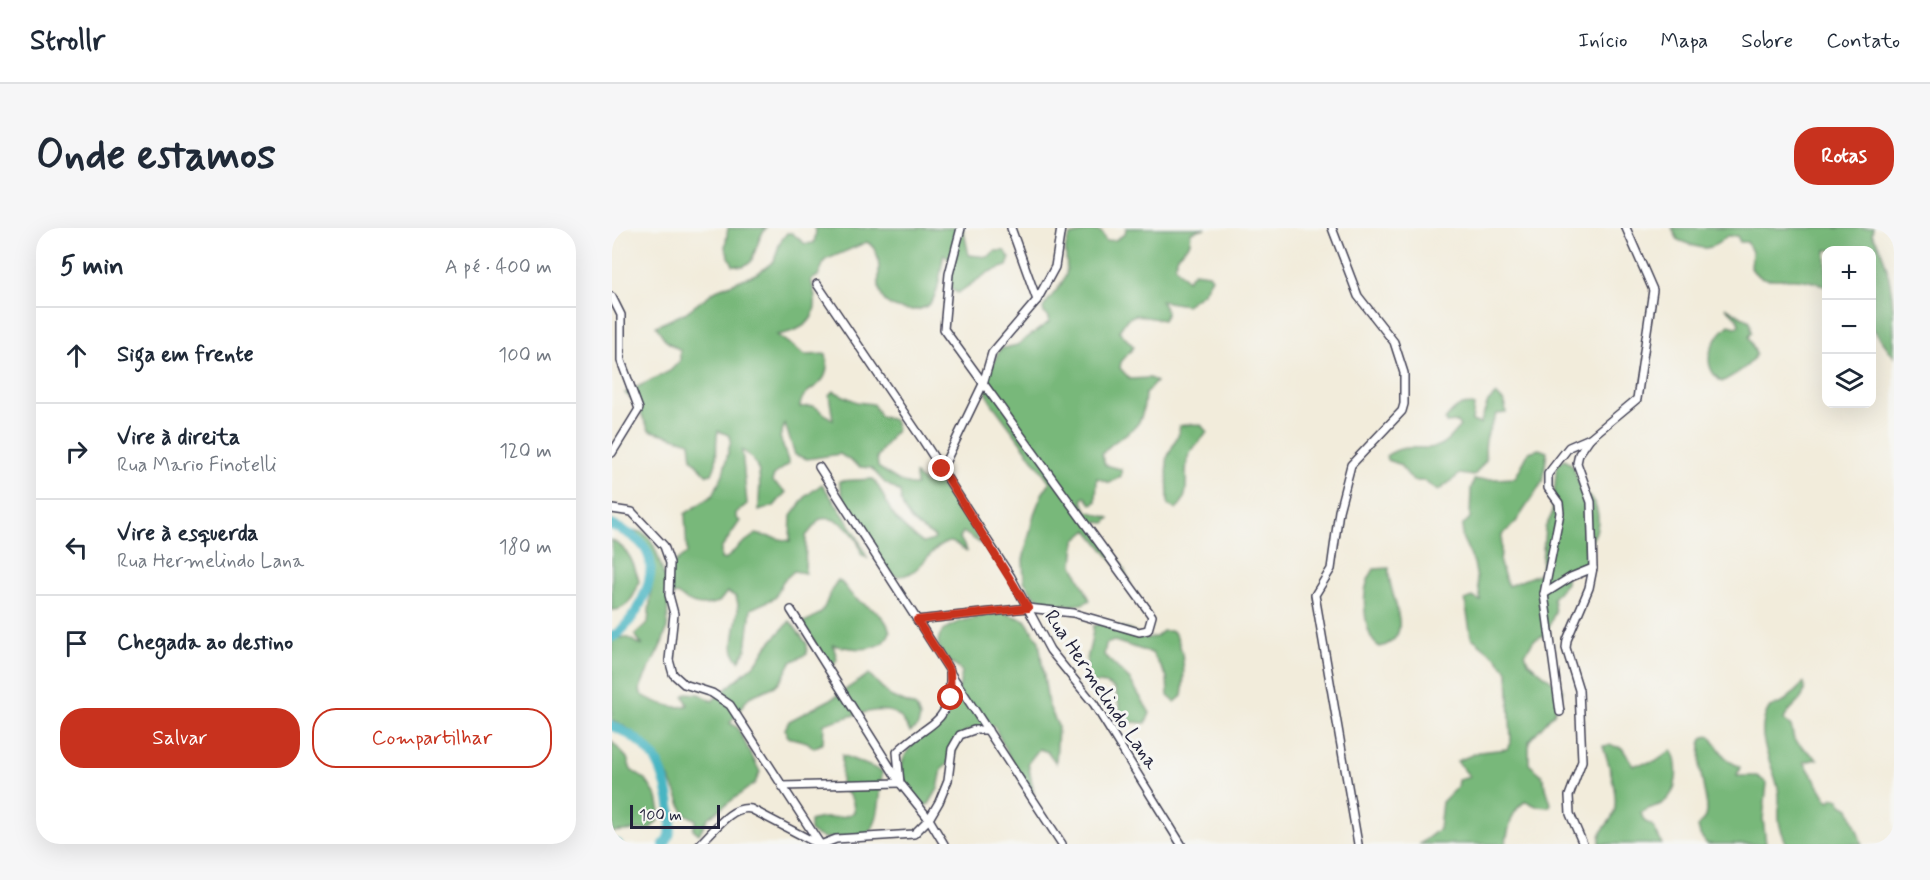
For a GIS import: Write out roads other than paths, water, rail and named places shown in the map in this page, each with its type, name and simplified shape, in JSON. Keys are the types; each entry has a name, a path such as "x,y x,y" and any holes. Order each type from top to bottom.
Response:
{"street":[{"path":"917,620 1028,608 1074,613 1139,632 1149,630 1153,621 1152,616 944,329 949,274 962,228"},
{"path":"1011,228 1037,300"},
{"path":"942,469 983,384 992,353 1037,300 1055,267 1061,228"},
{"path":"1332,228 1354,288 1394,342 1404,373 1402,411 1351,465 1339,511 1331,569 1315,595 1358,844"},
{"path":"1583,844 1570,814 1569,796 1582,761 1579,690 1566,648 1567,640 1589,588 1593,568 1591,502 1577,463 1579,454 1590,438 1637,399 1653,290 1626,228"},
{"name":"Rua Hermelindo Lana","path":"817,284 942,469 1028,608 1050,650 1094,704 1181,844"},
{"path":"612,297 621,315 621,361 639,409 612,453"},
{"path":"1560,712 1544,594 1560,513 1558,503 1548,488 1548,474 1569,447 1590,438"},
{"path":"819,467 1062,844"},
{"path":"612,509 632,512 664,546 670,563 669,595 674,614 669,660 673,674 684,684 712,693 730,705 820,844"},
{"path":"1544,594 1571,577 1593,568"},
{"path":"791,610 900,783 929,819 944,844"},
{"path":"900,783 897,753 914,735 939,720 951,698 950,671"},
{"path":"700,844 734,812 743,808 751,808 820,844 836,839 914,834 929,819 948,780 952,749 960,735 974,730 988,730"},
{"path":"782,786 900,783"}],"waterway":[{"path":"612,525 633,536 642,544 648,554 650,564 647,588 636,612 628,623 612,637"},
{"path":"612,726 639,742 658,764 666,787 671,813 669,836 664,844"},
{"path":"612,843 618,844"}]}
